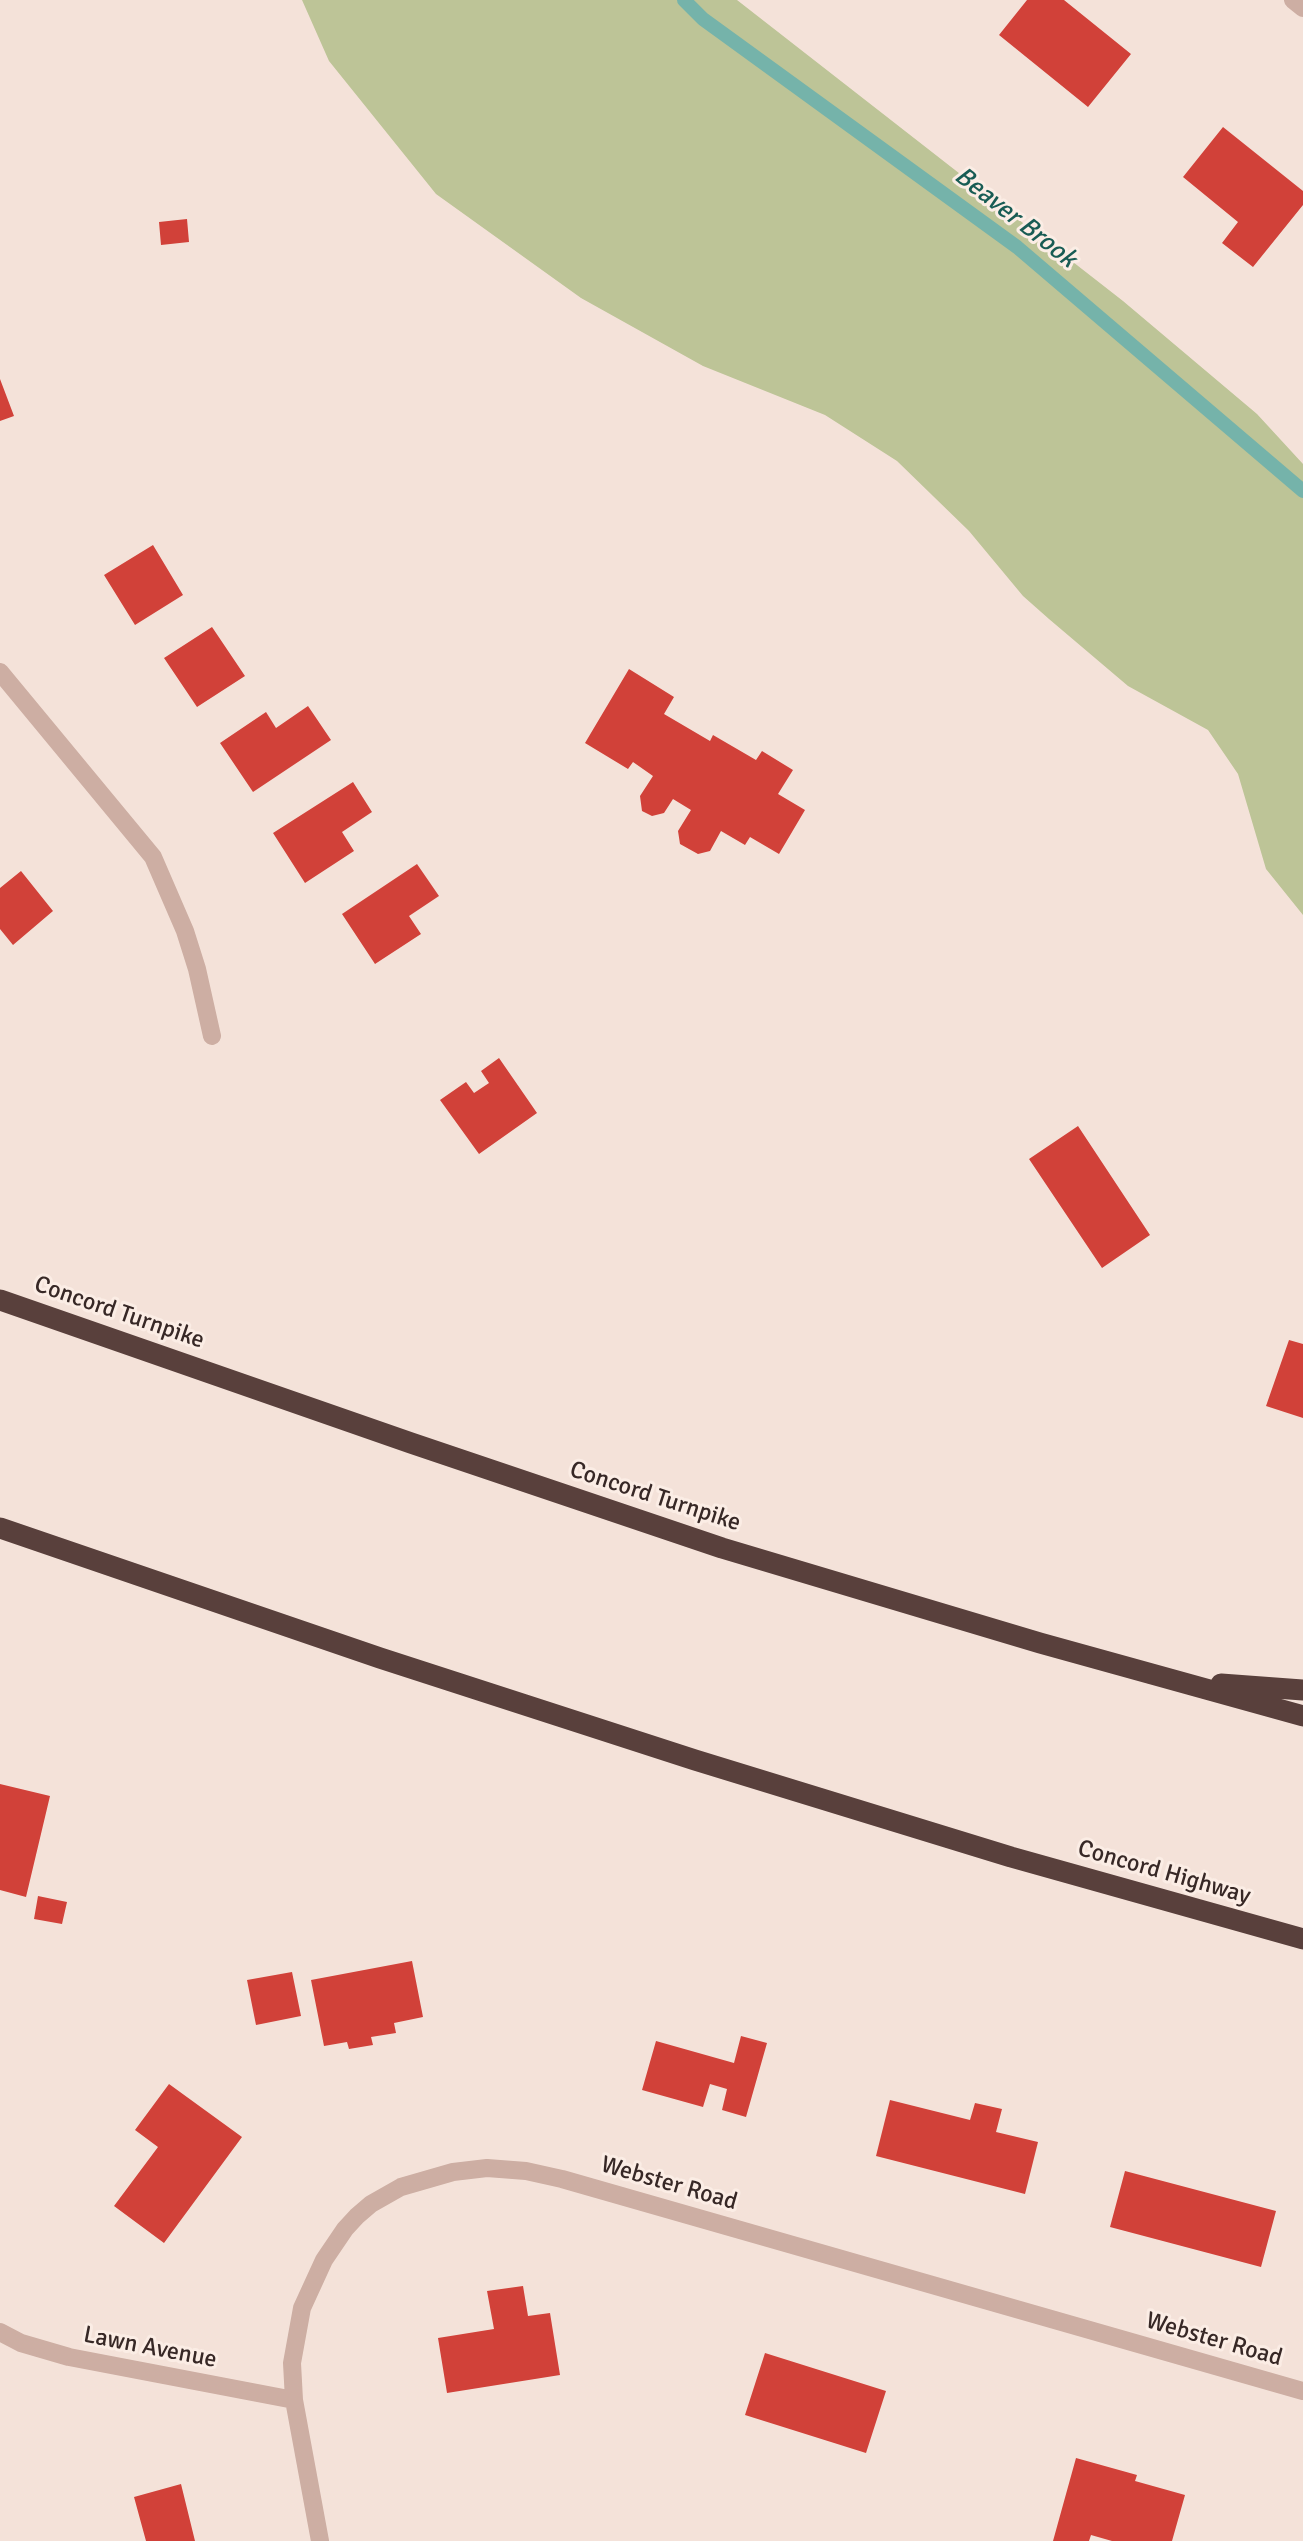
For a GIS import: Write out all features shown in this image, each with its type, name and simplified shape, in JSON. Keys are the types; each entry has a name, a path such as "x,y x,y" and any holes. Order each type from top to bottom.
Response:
{"highway":[{"name":"Concord Turnpike","path":"0,1300 722,1548 1303,1716"},
{"name":"Concord Highway","path":"0,1528 538,1710 1011,1857 1303,1939"},
{"path":"1171,1680 1303,1690"}],"street":[{"path":"1293,0 1303,8"},
{"path":"0,673 153,857 185,931 212,1036"},
{"name":"Webster Road","path":"320,2541 294,2400 292,2363 302,2308 320,2267 345,2229 372,2204 401,2187 453,2172 487,2168 526,2171 562,2179 1303,2391"},
{"name":"Lawn Avenue","path":"0,2332 21,2343 69,2357 294,2400"}],"green space":[{"path":"302,0 737,0 1123,301 1257,414 1303,464 1303,915 1266,869 1238,774 1208,730 1128,686 1049,619 1023,596 969,531 897,461 825,415 703,366 581,298 436,194 329,61"}],"building":[{"path":"1027,0 1064,0 1131,54 1088,107 999,35"},
{"path":"1223,127 1303,191 1303,205 1253,267 1222,243 1238,222 1183,177"},
{"path":"187,219 189,242 161,245 159,222"},
{"path":"0,379 14,416 0,421"},
{"path":"153,545 183,595 135,625 104,575"},
{"path":"212,627 245,676 197,707 164,658"},
{"path":"629,669 674,697 664,714 710,741 713,735 756,760 762,751 793,770 778,794 805,810 779,854 750,837 745,845 721,831 710,851 698,854 680,844 678,831 691,810 673,799 664,813 652,816 642,811 640,796 653,776 633,762 628,769 585,743"},
{"path":"308,706 331,740 253,792 220,743 266,712 276,728"},
{"path":"353,782 372,812 342,832 354,851 305,883 273,833"},
{"path":"417,864 439,896 409,916 421,934 375,964 342,914"},
{"path":"21,871 53,911 13,945 0,929 0,888"},
{"path":"499,1058 537,1113 479,1154 440,1100 466,1082 474,1093 489,1083 481,1071"},
{"path":"1078,1126 1150,1235 1102,1268 1029,1159"},
{"path":"1289,1340 1303,1344 1303,1418 1266,1406"},
{"path":"0,1784 50,1796 26,1897 0,1890"},
{"path":"38,1896 67,1902 62,1924 34,1919"},
{"path":"412,1961 423,2017 394,2023 396,2033 371,2037 373,2045 349,2049 347,2042 324,2046 311,1980"},
{"path":"292,1972 301,2016 256,2025 247,1980"},
{"path":"741,2036 767,2043 746,2117 722,2110 727,2089 710,2084 703,2107 642,2090 656,2041 734,2063"},
{"path":"169,2084 242,2137 164,2243 114,2206 158,2147 135,2130"},
{"path":"890,2100 970,2120 975,2103 1002,2109 996,2132 1038,2142 1025,2194 876,2156"},
{"path":"1125,2171 1276,2211 1261,2267 1110,2227"},
{"path":"523,2286 528,2316 550,2313 560,2375 447,2393 438,2338 494,2329 487,2291"},
{"path":"765,2353 886,2391 866,2453 745,2415"},
{"path":"1076,2458 1137,2475 1135,2481 1185,2495 1172,2541 1112,2541 1091,2535 1089,2541 1053,2541"},
{"path":"181,2484 195,2541 146,2541 134,2497"}],"waterway":[{"name":"Beaver Brook","path":"684,0 703,19 1017,247 1303,491"}]}
